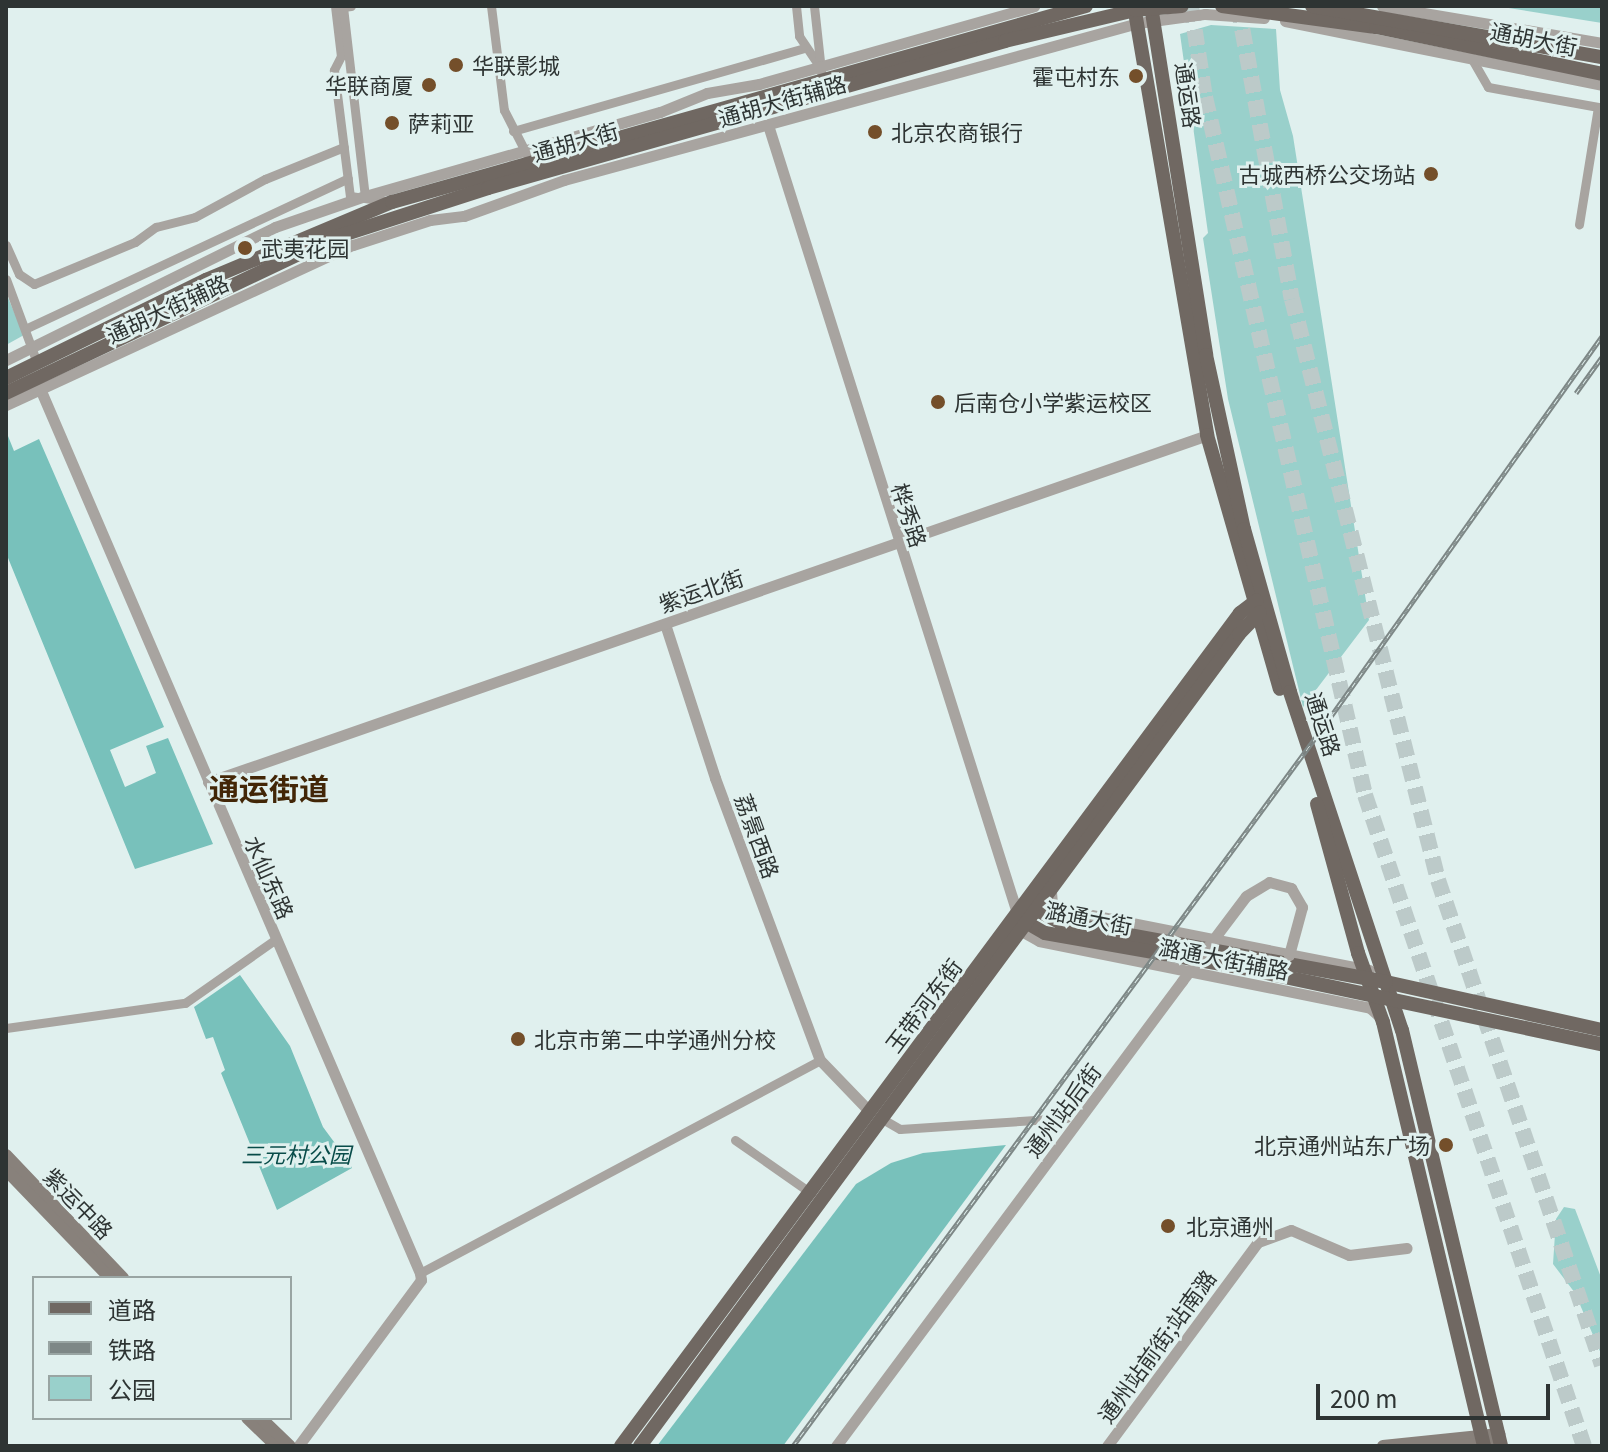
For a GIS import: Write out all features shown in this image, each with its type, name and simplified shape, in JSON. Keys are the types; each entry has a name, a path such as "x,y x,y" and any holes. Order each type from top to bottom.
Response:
{"main road":[{"name":"通胡大街","path":"6,393 37,370 343,219 821,73 1086,6"},
{"name":"通胡大街","path":"6,378 37,370 330,239 488,188 1005,41 1182,6"},
{"name":"通胡大街","path":"1222,6 1376,27 1469,54 1602,74"},
{"name":"通胡大街","path":"1312,6 1602,57"},
{"name":"通运路","path":"1153,11 1206,355 1260,605 1366,973 1383,1022 1483,1441"},
{"name":"通运路","path":"1136,13 1207,435 1391,999 1417,1089 1500,1441"},
{"name":"玉带河东街","path":"1022,925 1039,911 1260,605"},
{"name":"玉带河东街","path":"621,1446 811,1193 1022,925 1260,605"},
{"name":"潞通大街","path":"1039,911 1059,922 1366,973 1386,982 1602,1030"},
{"name":"潞通大街","path":"1022,925 1602,1044"},
{"name":"玉带河东街","path":"640,1446 875,1115"},
{"name":"紫运中路","path":"6,1155 121,1276"},
{"name":"紫运中路","path":"6,1170 108,1276"},
{"path":"249,1420 276,1446"},
{"path":"263,1420 290,1446"},
{"path":"1444,1446 1483,1441"},
{"path":"1383,1446 1500,1441"}],"street":[{"path":"335,6 341,56 334,70 348,178 348,200 343,219"},
{"path":"351,6 343,7 365,196 392,202"},
{"path":"491,6 504,110 521,151 535,161"},
{"path":"796,6 805,48 821,73"},
{"path":"814,6 821,73"},
{"name":"通胡大街辅路","path":"6,405 37,370 227,249 348,200 521,151 707,93 821,73 1034,6"},
{"path":"1382,6 1602,43"},
{"path":"1153,11 1272,18 1469,54 1602,85"},
{"name":"通胡大街辅路","path":"6,360 37,370 353,245 430,220 464,216 552,183 768,125 1136,13"},
{"path":"513,131 805,48"},
{"path":"1469,54 1488,87 1598,107 1579,224"},
{"name":"桦秀路","path":"768,125 1022,925"},
{"path":"6,245 19,274 34,284 135,242 156,227 195,217 265,179 344,147"},
{"path":"27,328 348,178"},
{"path":"6,279 27,328 37,370"},
{"name":"水仙东路","path":"37,370 208,782 420,1273"},
{"name":"紫运北街","path":"208,782 1207,435"},
{"name":"荔景西路","path":"665,624 715,778 820,1060 875,1115"},
{"name":"通州站后街","path":"838,1445 1246,896 1269,882 1291,888 1302,907 1289,955"},
{"name":"潞通大街辅路","path":"1051,892 1052,903 1061,909 1366,973"},
{"name":"潞通大街辅路","path":"1022,925 1039,941 1370,1008 1383,1022"},
{"path":"6,1028 185,1003 276,939"},
{"path":"298,1446 421,1280 420,1273 820,1060"},
{"path":"875,1115 900,1129 1067,1118"},
{"path":"735,1140 811,1193"},
{"name":"通州站前街;站南潞","path":"1107,1446 1258,1242 1291,1230 1349,1255 1407,1248"}],"green space":[{"path":"1496,6 1602,6 1602,23"},
{"path":"1211,25 1276,29 1280,90 1293,136 1369,620 1303,707 1228,399 1203,238 1208,233 1180,34"},
{"path":"6,293 24,335 6,345"},
{"path":"6,431 14,451 39,439 164,727 110,750 125,787 156,773 146,746 168,738 213,844 135,869 6,553"},
{"name":"三元村公园","path":"240,975 290,1046 323,1127 337,1146 342,1146 352,1168 277,1210 221,1073 225,1070 213,1037 206,1039 194,1007"},
{"path":"1006,1145 783,1446 657,1446 856,1184 891,1163 923,1153"},
{"path":"1564,1207 1575,1209 1602,1280 1602,1356 1575,1293 1553,1264 1556,1219"}],"tunnel":[{"path":"1191,6 1205,97 1365,795 1584,1446"},
{"path":"1238,6 1292,299 1438,880 1602,1365"}],"railway":[{"path":"793,1446 1324,726 1602,336"},
{"path":"1576,393 1602,357"}],"place":[{"name":"华联影城","path":"456,65"},
{"name":"霍屯村东","path":"1136,76"},
{"name":"华联商厦","path":"429,85"},
{"name":"萨莉亚","path":"392,123"},
{"name":"北京农商银行","path":"875,132"},
{"name":"古城西桥公交场站","path":"1431,174"},
{"name":"武夷花园","path":"245,248"},
{"name":"后南仓小学紫运校区","path":"938,402"},
{"name":"北京市第二中学通州分校","path":"518,1039"},
{"name":"北京通州站东广场","path":"1446,1145"},
{"name":"北京通州","path":"1168,1226"}],"district":[{"name":"通运街道","path":"269,787"}]}
